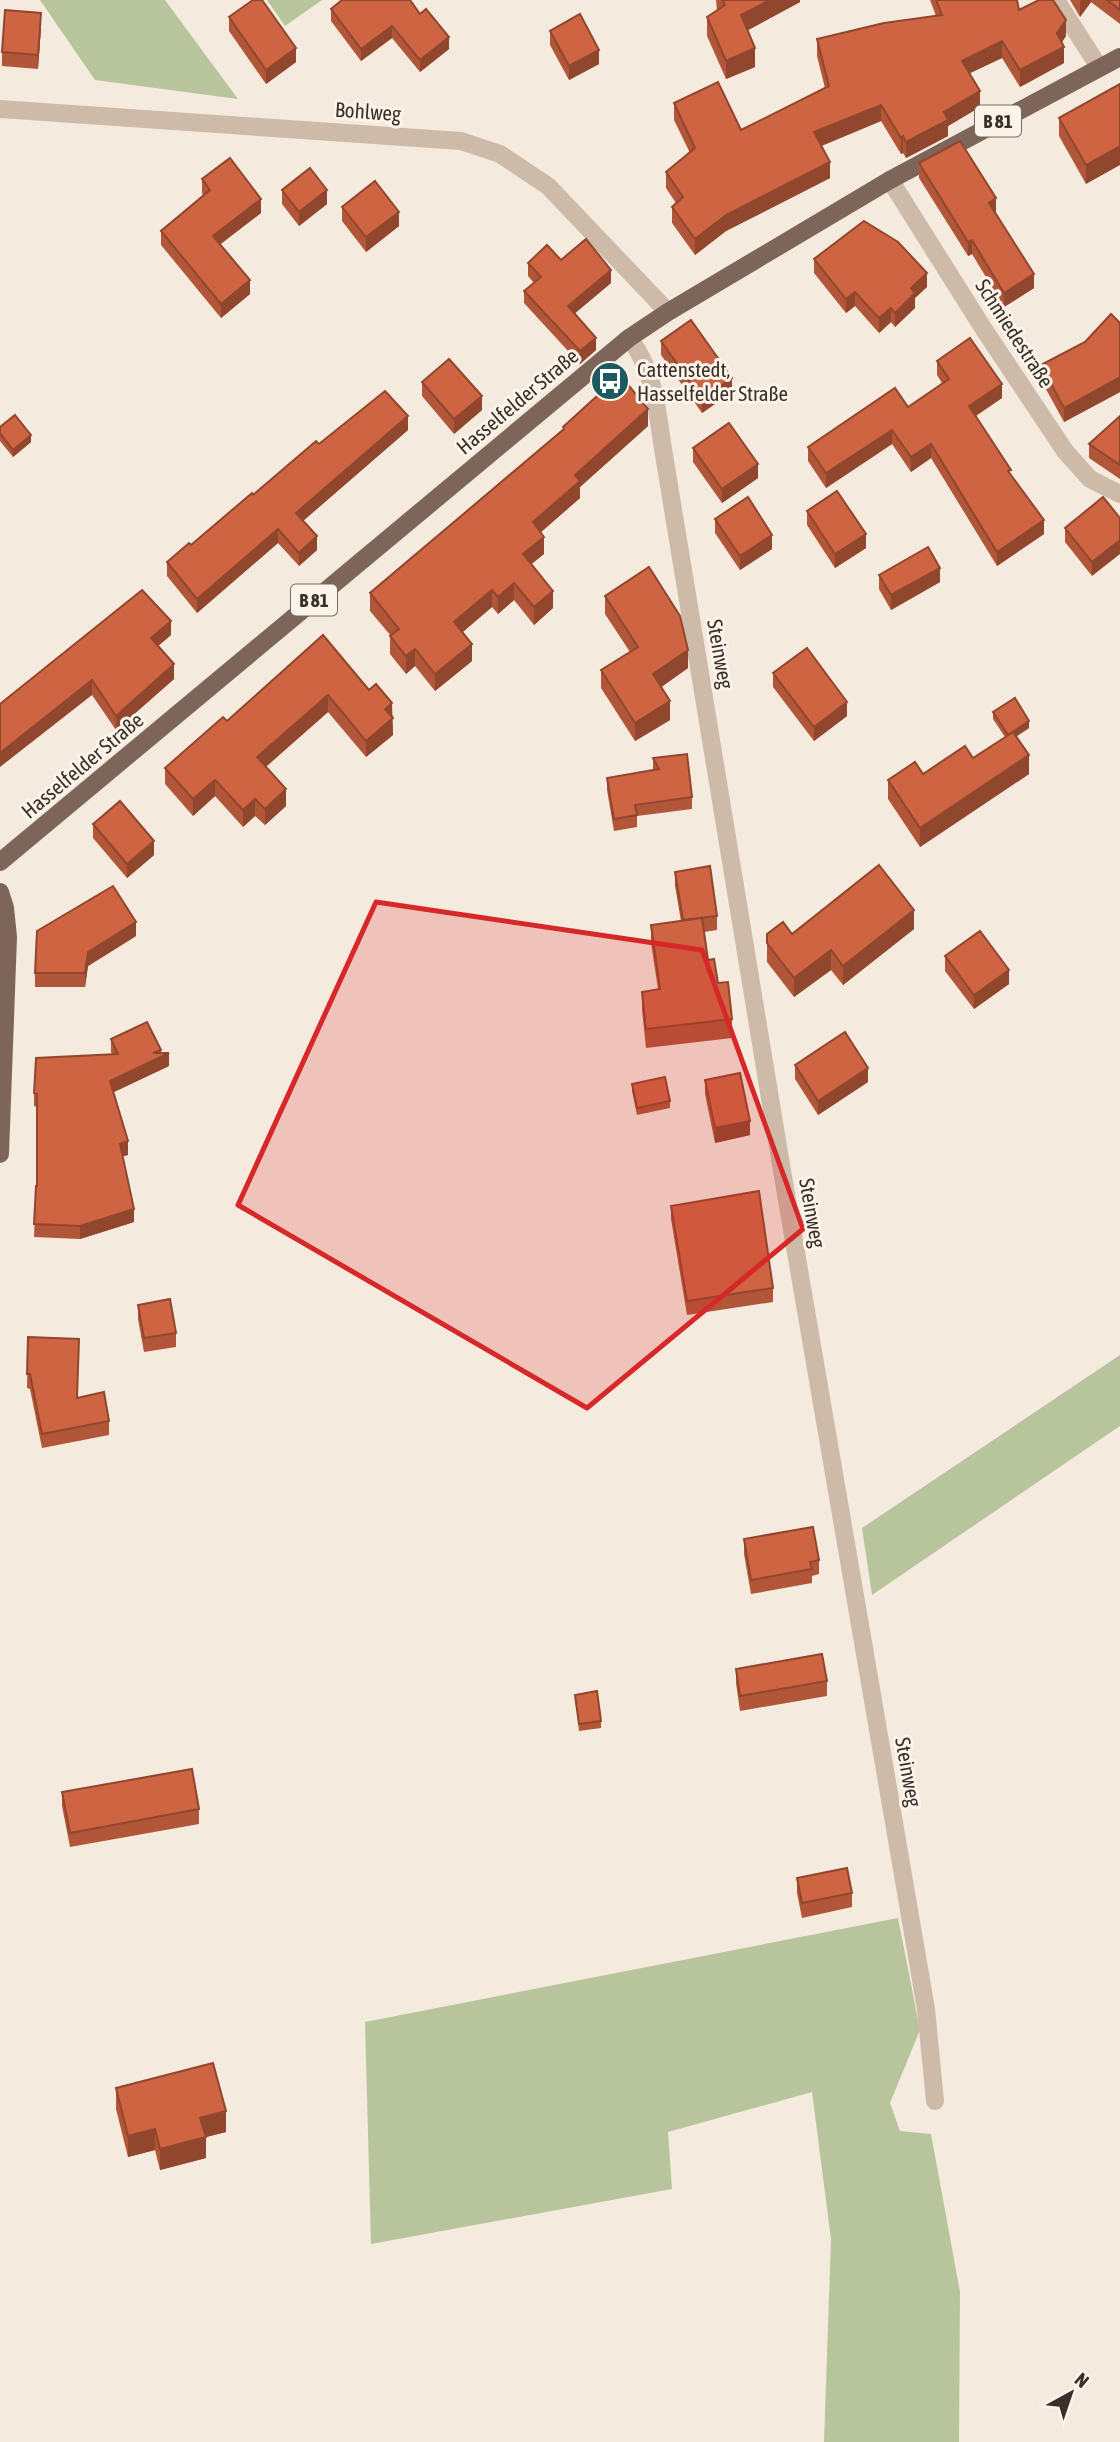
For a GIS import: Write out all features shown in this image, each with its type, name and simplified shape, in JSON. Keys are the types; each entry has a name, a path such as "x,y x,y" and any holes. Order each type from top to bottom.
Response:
{"main road":[{"name":"Hasselfelder Straße","path":"0,862 629,338 667,312 890,180 1120,57"},
{"path":"0,892 5,908 8,937 0,1154"}],"street":[{"path":"1056,0 1099,67"},
{"name":"Bohlweg","path":"0,110 461,141 500,153 548,186 667,312"},
{"name":"Schmiedestraße","path":"890,180 983,328 1065,451 1090,479 1120,494"},
{"name":"Steinweg","path":"629,338 646,362 656,405 782,1171 926,2009 934,2101"}],"highlighted area":[{"path":"376,902 702,950 803,1229 587,1408 238,1205"}],"green space":[{"path":"40,0 165,0 238,99 95,80"},
{"path":"267,0 322,0 285,26"},
{"path":"1120,1355 1120,1426 872,1595 862,1528"},
{"path":"898,1918 920,2030 890,2103 900,2131 931,2134 960,2292 959,2442 824,2442 831,2239 812,2092 668,2132 672,2189 371,2244 365,2022"}],"building":[{"path":"253,0 262,0 296,48 266,70 229,17"},
{"path":"342,0 410,0 420,14 426,9 449,37 420,60 392,26 361,49 331,9"},
{"path":"722,0 770,0 741,15 755,48 726,61 707,17 725,5"},
{"path":"936,0 1017,0 1019,10 1039,0 1053,0 1066,20 1057,33 1064,47 1020,70 1002,41 962,61 980,91 944,112 948,120 906,142 881,105 814,132 830,162 726,215 695,239 672,207 683,197 666,172 695,148 674,103 718,82 741,130 829,86 817,39 884,23 942,15"},
{"path":"1107,0 1120,0 1120,10"},
{"path":"5,10 41,13 38,55 2,52"},
{"path":"580,14 599,50 569,66 550,31"},
{"path":"1120,84 1120,146 1086,165 1059,118"},
{"path":"960,141 996,198 989,203 1034,274 1004,293 972,240 968,242 919,163"},
{"path":"230,158 261,199 213,236 250,280 221,304 161,231 210,190 202,179"},
{"path":"310,168 327,190 299,212 282,190"},
{"path":"375,181 399,212 366,237 342,207"},
{"path":"864,221 898,242 927,273 911,288 915,293 895,313 891,308 879,318 855,292 846,299 814,259"},
{"path":"586,239 611,270 568,306 596,338 580,351 524,291 541,277 528,263 547,245 561,260"},
{"path":"1111,314 1120,323 1120,377 1064,408 1041,365 1085,342"},
{"path":"691,320 732,378 702,399 661,341"},
{"path":"970,338 1002,384 969,406 1011,470 1008,471 1044,520 997,552 931,444 911,457 892,430 826,473 808,447 895,388 908,407 949,379 937,361"},
{"path":"449,359 482,396 454,419 422,382"},
{"path":"620,375 648,409 575,475 580,481 533,522 544,537 523,554 553,591 534,607 514,583 498,597 492,590 454,622 472,644 435,674 415,649 406,656 390,636 399,629 370,593 564,429 563,427"},
{"path":"385,391 408,416 296,513 317,536 299,553 278,529 197,599 167,562 252,493 253,495 316,441 319,444"},
{"path":"15,415 31,435 13,450 0,433 0,427"},
{"path":"1120,416 1120,465 1089,444"},
{"path":"729,423 758,464 722,489 693,448"},
{"path":"837,491 866,534 835,554 807,511"},
{"path":"748,497 772,535 740,556 715,519"},
{"path":"1103,497 1120,518 1120,540 1092,562 1065,528"},
{"path":"928,547 940,568 891,595 879,575"},
{"path":"649,567 680,616 688,650 653,674 670,701 635,723 601,670 638,647 605,596"},
{"path":"142,590 171,621 151,638 174,664 116,716 92,680 0,753 0,704"},
{"path":"323,635 369,690 376,684 392,703 385,709 393,718 366,741 328,695 257,757 286,789 265,809 255,799 243,810 215,780 193,799 165,768 223,717 227,721"},
{"path":"807,648 847,702 814,727 773,673"},
{"path":"1015,698 1029,721 1008,735 993,712"},
{"path":"1013,732 1029,755 920,828 888,780 915,762 923,774 965,746 973,758"},
{"path":"687,754 692,797 635,805 637,815 614,819 607,778 659,769 653,758"},
{"path":"120,801 154,841 127,864 93,824"},
{"path":"879,865 914,910 843,966 831,950 794,978 767,943 767,934 783,922 792,934"},
{"path":"710,866 717,916 683,920 675,872"},
{"path":"113,886 136,922 88,952 85,973 35,973 37,931"},
{"path":"702,918 708,960 714,959 718,983 728,982 732,1019 646,1029 642,992 660,989 651,925"},
{"path":"980,931 1009,970 974,995 945,956"},
{"path":"147,1022 161,1050 153,1053 169,1053 110,1081 128,1141 120,1144 134,1209 80,1226 34,1224 37,1186 37,1094 34,1093 36,1058 118,1054 111,1039"},
{"path":"845,1032 868,1068 818,1101 795,1065"},
{"path":"740,1073 750,1121 715,1128 705,1080"},
{"path":"665,1077 670,1101 637,1108 632,1084"},
{"path":"759,1191 773,1288 687,1301 671,1206"},
{"path":"170,1299 176,1333 144,1338 138,1305"},
{"path":"28,1337 79,1339 77,1398 104,1392 109,1421 42,1434 30,1374 27,1374"},
{"path":"813,1527 819,1560 810,1562 812,1569 751,1580 744,1539"},
{"path":"822,1654 827,1681 740,1696 736,1669"},
{"path":"597,1691 601,1721 579,1724 575,1695"},
{"path":"192,1769 199,1809 70,1833 62,1792"},
{"path":"847,1868 852,1893 802,1903 797,1878"},
{"path":"213,2063 226,2111 200,2118 206,2137 160,2149 155,2129 128,2136 116,2088"}],"place":[{"name":"Cattenstedt, Hasselfelder Straße","path":"610,381"}]}
